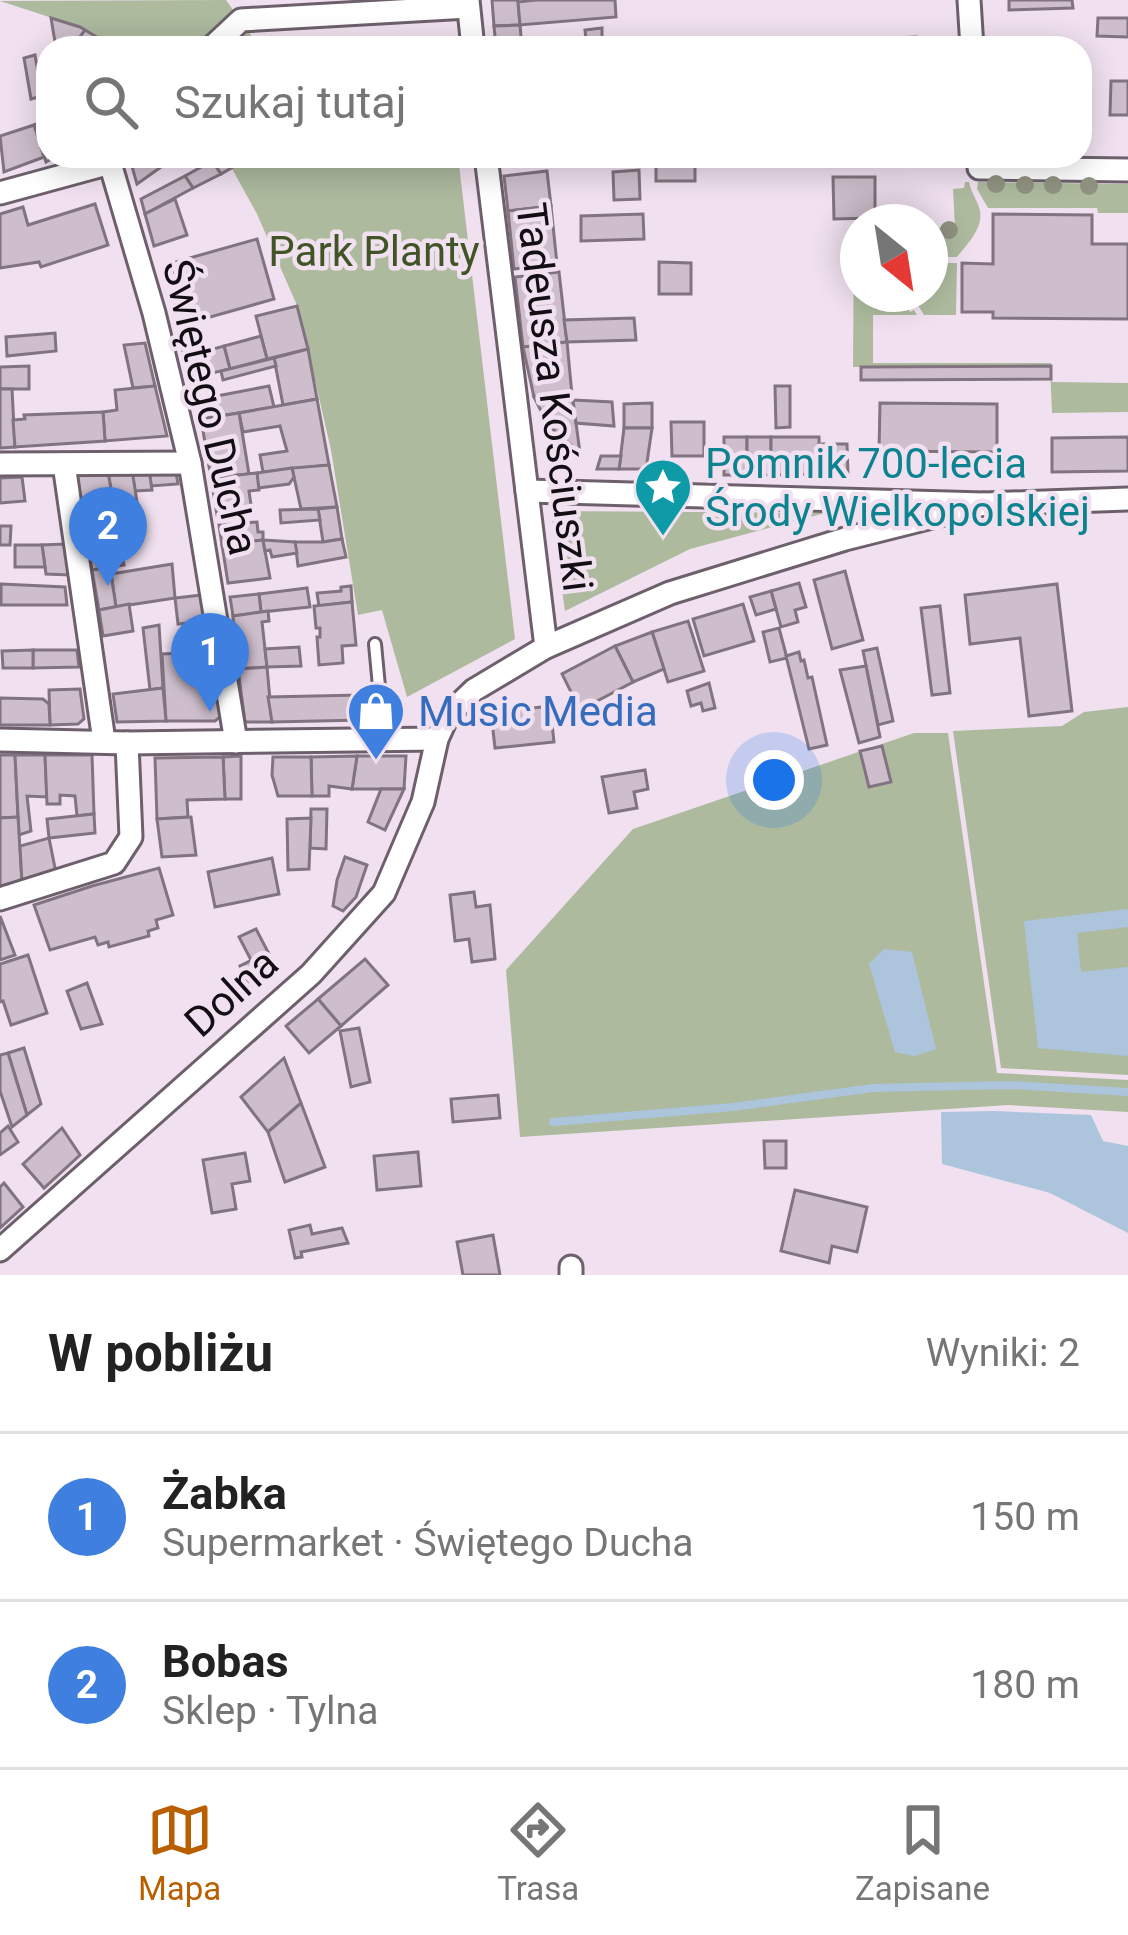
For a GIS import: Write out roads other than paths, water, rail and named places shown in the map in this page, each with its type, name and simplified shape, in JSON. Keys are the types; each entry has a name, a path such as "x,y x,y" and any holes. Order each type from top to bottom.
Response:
{"street":[{"path":"230,0 241,20"},
{"path":"969,0 971,36"},
{"path":"224,36 241,20 468,4 472,36"},
{"path":"0,193 82,168"},
{"name":"Świętego Ducha","path":"114,168 190,463 236,742"},
{"name":"Tadeusza Kościuszki","path":"487,168 546,647"},
{"path":"1091,168 1128,170"},
{"path":"0,464 190,463"},
{"path":"64,464 104,741"},
{"path":"526,491 984,504 1128,500"},
{"path":"861,501 865,534"},
{"path":"0,740 437,739 448,715 505,669 670,593 984,504"},
{"name":"Dolna","path":"0,1250 310,974 385,893 423,802 437,739"},
{"path":"0,899 114,862 131,837 128,743"}],"lane":[{"path":"375,644 384,740"}],"water":[{"path":"1128,909 1128,927 1077,933 1081,972 1128,967 1128,1056 1038,1048 1024,921"},
{"path":"884,949 912,952 936,1049 915,1056 895,1052 869,964"},
{"path":"941,1112 1091,1115 1103,1141 1128,1146 1128,1233 1050,1193 942,1164"}],"waterway":[{"path":"553,1122 733,1107 873,1088 1010,1085 1128,1092"}],"place":[{"name":"Pomnik 700-lecia Środy Wielkopolskiej","path":"663,538"},
{"name":"Bobas","path":"108,586"},
{"name":"Żabka","path":"210,712"},
{"name":"Music Media","path":"376,762"}],"park label":[{"name":"Park Planty","path":"374,251"}]}
